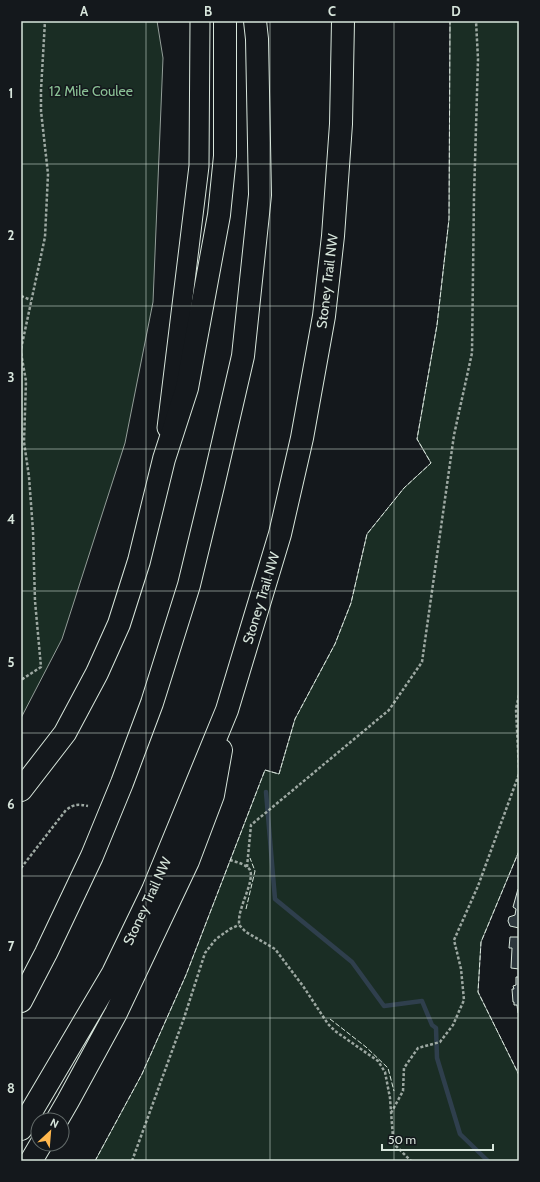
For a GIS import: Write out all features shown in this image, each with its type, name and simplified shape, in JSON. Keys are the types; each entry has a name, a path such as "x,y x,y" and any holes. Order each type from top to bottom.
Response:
{"highway":[{"path":"21,790 66,733 97,673 119,624 139,561 164,459 187,388 219,215 226,156 225,21"},
{"path":"21,1001 46,953 92,856 122,783 152,703 189,586 213,486 243,356 260,195 257,38 255,21"},
{"name":"Stoney Trail NW","path":"21,1129 109,980 153,890 227,710 280,534 302,438 324,316 333,236 341,124 343,21"},
{"path":"62,1112 116,1013 188,861 214,794 227,710"},
{"path":"31,1161 36,1152"}],"street":[{"path":"164,459 199,166 200,21"}],"path":[{"path":"21,349 45,236 48,174 41,111 41,90 45,21"},
{"path":"247,867 251,825 389,710 422,662 454,435 472,353 474,196 478,59 476,21"},
{"path":"21,296 31,300"},
{"path":"21,352 26,381 24,442 30,485 35,601 41,667 21,680"},
{"path":"519,695 516,709 519,769"},
{"path":"391,1113 403,1091 404,1068 418,1048 440,1042 453,1025 464,1000 461,969 454,940 478,886 519,774"},
{"path":"21,868 66,810 79,804 88,806"},
{"path":"230,860 247,867 251,875 241,909 239,925"},
{"path":"239,925 246,932 275,949 303,986 328,1024 335,1031 378,1061 385,1072 390,1098 393,1138 396,1146 411,1161"},
{"path":"132,1161 184,1018 205,953 216,939 230,929 239,925"}],"green space":[{"name":"12 Mile Coulee","path":"21,21 157,21 163,58 153,302 125,443 62,639 21,718"},
{"path":"450,21 519,21 519,851 481,942 478,992 519,1075 519,1161 95,1161 142,1074 186,975 265,770 279,774 295,719 335,644 351,603 367,534 404,488 431,463 417,439 437,325 449,219"}],"building":[{"path":"518,889 519,928 510,926 508,921 509,917 515,915 516,909 513,907"},
{"path":"510,937 519,937 519,969 511,968 512,948 509,948"},
{"path":"516,977 519,977 519,1013 517,1005 514,1005 513,1002 512,989 514,989 513,986 516,985"}],"waterway":[{"path":"266,792 275,899 352,962 384,1006 422,1001 432,1025 436,1028 437,1058 460,1134 488,1161"}],"fence":[{"path":"95,1161 142,1074 186,975 265,770 279,774 295,719 335,644 351,603 367,534 404,488 431,463 417,439 437,325 449,219 450,21"},
{"path":"519,851 481,942 478,992 519,1075"},
{"path":"246,909 255,871 250,858"},
{"path":"330,1019 366,1047 388,1068 394,1091"}]}
